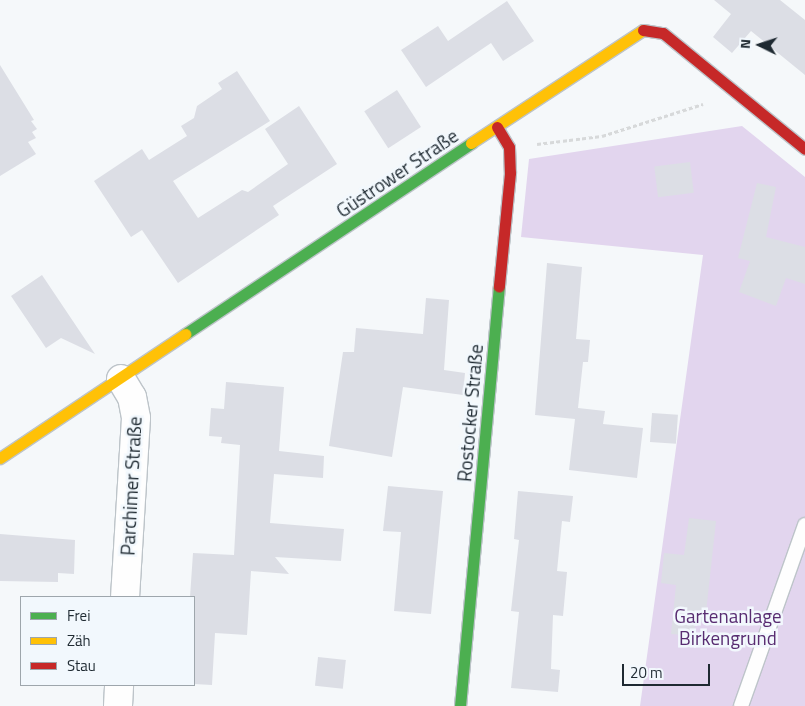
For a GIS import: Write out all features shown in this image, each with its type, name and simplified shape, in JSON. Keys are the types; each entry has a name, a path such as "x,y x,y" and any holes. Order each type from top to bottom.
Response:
{"street":[{"name":"Güstrower Straße","path":"0,458 639,31 649,28 663,33 805,150"},
{"name":"Rostocker Straße","path":"460,706 510,173 509,147 498,127"},
{"name":"Parchimer Straße","path":"120,379 132,397 136,418 125,596"},
{"path":"118,706 119,686"}],"lane":[{"path":"741,706 805,525"}],"path":[{"path":"509,147 602,136 704,103 727,85"}],"green space":[{"name":"Gartenanlage Birkengrund","path":"742,126 805,177 805,706 640,706 703,255 521,237 529,159"}],"building":[{"path":"714,0 780,0 805,20 805,75 751,31 732,53 713,37 731,14"},
{"path":"507,1 534,41 503,61 491,43 426,87 401,50 438,26 448,41"},
{"path":"0,65 34,120 31,121 37,129 32,132 36,138 28,142 36,154 0,176"},
{"path":"237,71 270,121 173,181 198,218 242,190 248,192 288,164 265,129 299,106 337,164 273,206 279,215 178,283 142,230 131,237 94,181 142,149 149,160 187,136 181,126 194,118 197,106 222,89 218,83"},
{"path":"397,90 421,127 388,148 364,111"},
{"path":"690,162 694,193 658,197 654,166"},
{"path":"757,183 776,187 766,237 805,247 805,284 786,278 776,306 739,292 750,261 738,258"},
{"path":"547,263 582,267 576,339 590,340 588,362 583,362 578,408 605,411 603,424 643,428 637,478 569,470 575,419 535,415"},
{"path":"42,275 95,354 61,338 46,348 11,296"},
{"path":"426,298 449,300 444,370 465,373 463,395 403,387 392,457 329,446 343,352 354,352 356,328 423,334"},
{"path":"226,382 284,387 279,451 324,456 323,478 274,474 270,523 344,529 341,561 275,557 289,574 251,571 247,635 215,633 212,685 195,684 195,596 190,596 193,553 234,555 240,445 221,443 222,437 209,436 211,408 224,409"},
{"path":"652,413 678,415 676,444 650,442"},
{"path":"388,486 443,491 431,614 394,611 401,532 383,531"},
{"path":"518,491 573,496 570,522 562,521 557,571 567,572 563,616 553,615 551,669 560,670 558,692 511,688 519,612 511,611 519,540 514,539"},
{"path":"689,518 716,521 705,622 696,621 694,636 671,634 676,585 661,583 664,553 684,555"},
{"path":"0,534 75,540 74,574 58,573 58,582 0,581"},
{"path":"318,657 346,660 343,689 315,686"}],"traffic: fast":[{"path":"185,334 471,143"},
{"path":"460,706 499,286"}],"traffic: slow":[{"path":"471,143 643,30"},
{"path":"0,458 185,334"}],"traffic: jam":[{"path":"643,30 663,33 805,149"},
{"path":"497,127 509,147 510,173 499,286"}]}
